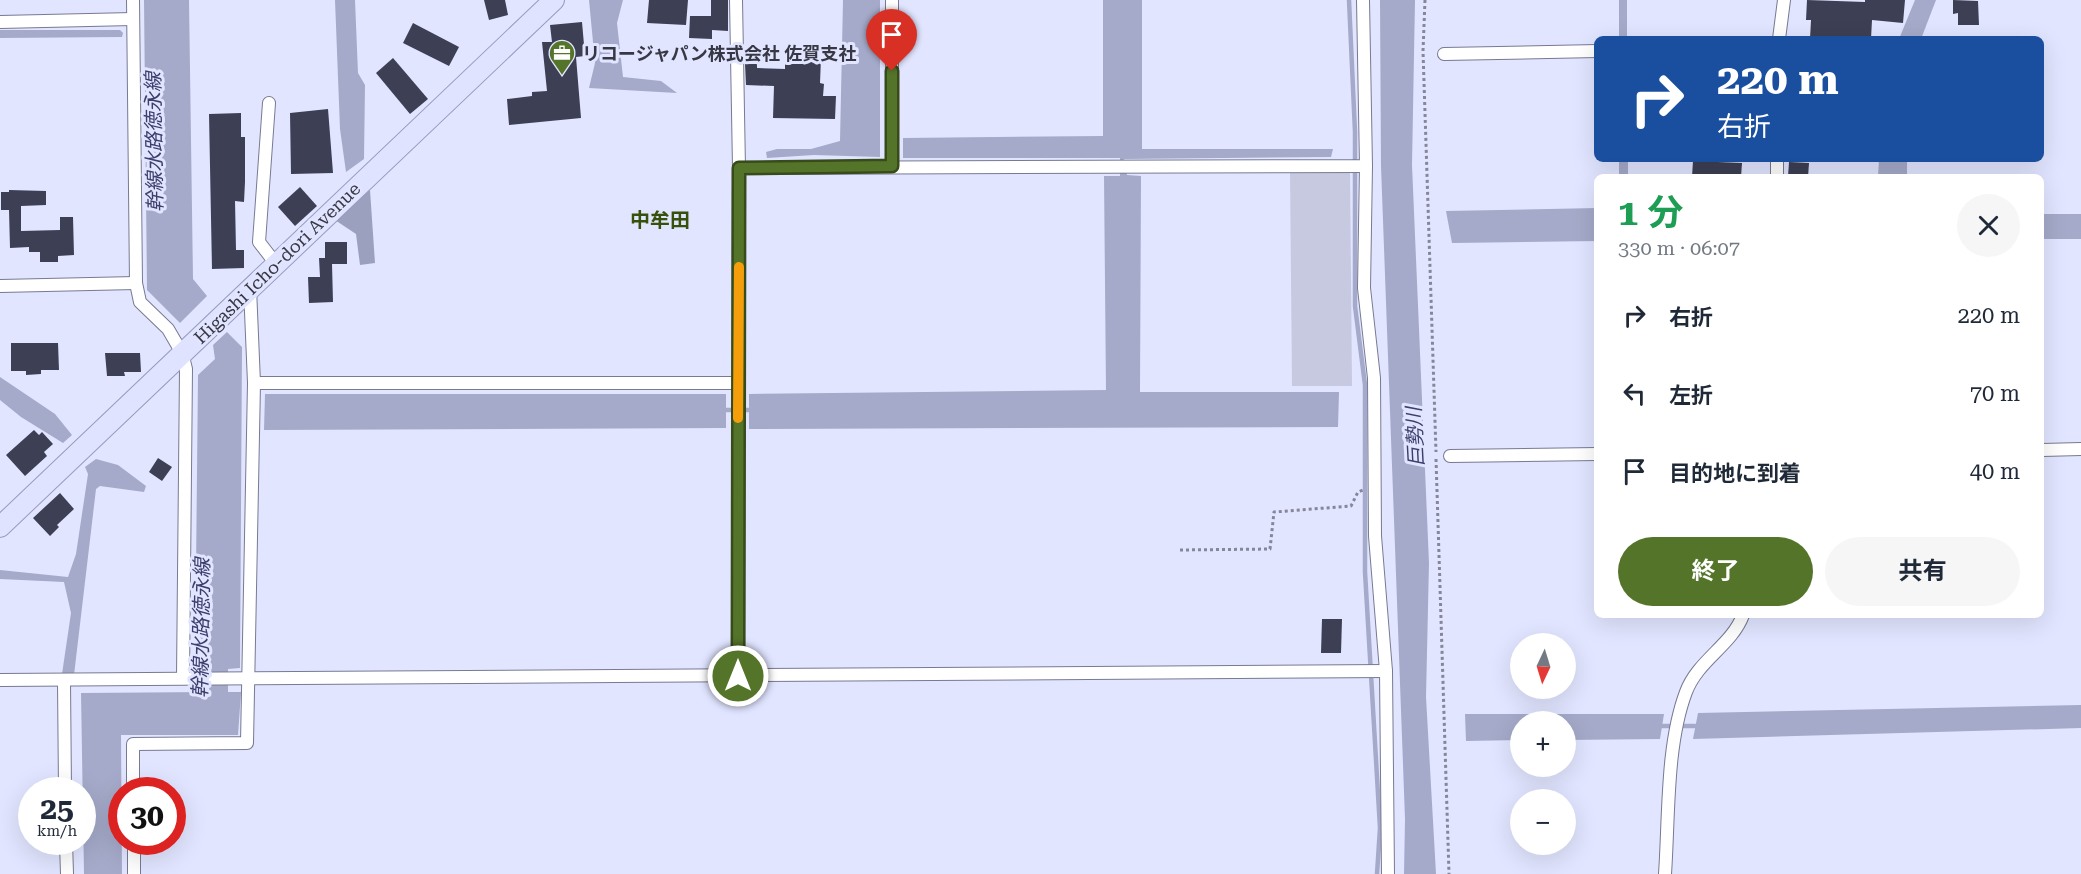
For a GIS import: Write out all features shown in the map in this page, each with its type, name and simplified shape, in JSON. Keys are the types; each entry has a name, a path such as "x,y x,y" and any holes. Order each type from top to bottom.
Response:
{"main road":[{"name":"Higashi Icho-dori Avenue","path":"0,527 554,0"}],"street":[{"path":"133,0 136,283 140,302 168,329 182,353 186,369 183,678"},
{"path":"736,0 739,168 738,676"},
{"path":"891,0 892,166"},
{"path":"1363,0 1359,166 1364,288 1374,378 1375,536 1386,672 1388,874"},
{"path":"1779,36 1784,0"},
{"path":"0,22 133,19"},
{"path":"1444,54 1594,51"},
{"path":"269,103 259,242 276,264"},
{"path":"739,168 1359,166"},
{"path":"0,286 136,283"},
{"path":"133,777 133,744 247,743 254,383 250,288"},
{"path":"254,383 738,383"},
{"path":"2044,450 2081,449"},
{"path":"1450,456 1594,454"},
{"path":"1665,874 1678,727 1687,691 1705,662 1738,628 1742,618"},
{"path":"0,680 64,682 249,677 1386,672"},
{"path":"64,682 65,777"},
{"path":"66,855 66,874"},
{"path":"134,855 134,874"}],"path":[{"path":"1425,0 1424,63 1449,874"},
{"path":"1180,550 1270,549 1274,512 1352,506 1358,492"}],"shaded area":[{"path":"1290,171 1350,171 1352,386 1292,386"},
{"path":"370,190 375,263 360,265 356,234 335,220"}],"water":[{"name":"幹線水路徳永線","path":"144,0 189,0 193,279 207,296 180,323 147,290"},
{"path":"335,0 355,0 358,73 365,85 364,159 346,172 340,129"},
{"path":"589,0 623,0 617,23 623,77 661,81 677,93 589,88 595,63"},
{"path":"843,0 880,0 880,157 814,155 767,158 766,152 777,149 811,149 840,141"},
{"path":"1103,0 1142,0 1142,149 1333,149 1331,157 1124,159 1127,175 1141,176 1140,392 1339,392 1338,427 749,429 749,394 1106,390 1104,176 1120,176 1120,158 903,158 903,138 1103,136"},
{"name":"巨勢川","path":"1380,0 1415,0 1412,165 1429,563 1426,697 1436,874 1404,874 1405,819 1381,166"},
{"path":"1619,0 1627,0 1627,36 1619,36"},
{"path":"1915,0 1936,0 1922,36 1900,36"},
{"path":"0,30 120,30 123,33 122,37 0,38"},
{"path":"1619,162 1628,162 1628,174 1619,174"},
{"path":"1879,162 1907,162 1907,174 1878,174"},
{"path":"1594,208 1594,241 1452,243 1446,211"},
{"path":"2044,214 2081,214 2081,239 2044,239"},
{"name":"幹線水路徳永線","path":"227,332 242,347 240,668 228,669 228,692 241,692 238,735 121,735 121,777 108,777 108,855 122,855 122,874 84,874 84,855 96,855 96,777 82,777 81,693 209,692 209,668 195,668 198,375 215,359 213,345"},
{"path":"0,377 55,414 72,435 63,443 21,417 0,400"},
{"path":"265,394 726,394 726,428 264,430"},
{"path":"96,459 118,465 146,486 144,492 100,486 96,489 74,675 62,674 71,613 64,582 0,579 0,570 68,577 76,554 88,474 85,467"},
{"path":"2081,705 2081,728 1693,739 1698,713"},
{"path":"1465,714 1510,714 1510,740 1466,741"},
{"path":"1576,714 1664,714 1660,739 1576,740"}],"building":[{"path":"484,0 505,0 508,15 489,20"},
{"path":"649,0 688,0 686,25 647,23"},
{"path":"711,0 728,0 728,31 712,30 712,39 689,38 690,16 711,16"},
{"path":"1807,0 1865,2 1865,0 1905,0 1903,23 1872,20 1871,36 1810,36 1811,20 1806,20"},
{"path":"1953,0 1978,1 1979,25 1958,25 1958,13 1953,14"},
{"path":"582,22 585,56 576,57 581,118 509,125 507,99 532,96 532,92 547,91 542,42 552,42 550,25"},
{"path":"413,23 459,47 449,66 403,43"},
{"path":"785,57 821,58 820,83 824,84 823,96 836,96 835,119 773,118 774,86 746,85 745,64 757,64 757,68 785,69"},
{"path":"393,58 428,99 410,114 376,73"},
{"path":"328,109 333,173 291,174 290,113"},
{"path":"241,113 241,137 245,137 244,202 235,201 236,250 244,250 244,268 212,269 209,114"},
{"path":"1693,162 1742,163 1741,174 1692,174"},
{"path":"1789,162 1809,163 1808,174 1788,174"},
{"path":"300,187 317,206 295,226 278,207"},
{"path":"9,190 46,191 46,205 21,206 21,231 60,230 60,217 73,217 74,255 58,256 58,262 40,262 40,252 29,252 29,247 10,248 9,210 1,210 1,192 9,192"},
{"path":"325,242 347,242 347,264 332,264 333,302 309,303 308,277 320,277 319,258 325,258"},
{"path":"11,343 58,343 59,370 41,370 41,374 26,375 26,371 11,371"},
{"path":"105,353 140,353 141,372 124,372 125,376 107,376"},
{"path":"34,430 39,435 42,432 53,444 44,452 47,456 25,476 6,455"},
{"path":"158,458 172,467 162,481 149,472"},
{"path":"60,493 74,509 57,525 59,527 50,536 33,518"},
{"path":"1322,619 1342,619 1341,653 1321,653"}],"waterway":[{"path":"1349,0 1355,132 1355,306 1365,385 1365,572 1380,828 1377,874"},
{"path":"726,410 749,410"},
{"path":"1662,726 1695,726"}],"slow traffic":[{"path":"738,418 739,267"}],"place":[{"name":"リコージャパン株式会社 佐賀支社","path":"562,76"}],"district":[{"name":"中牟田","path":"660,220"}],"route":[{"path":"738,676 739,168 892,166 892,71"}]}
